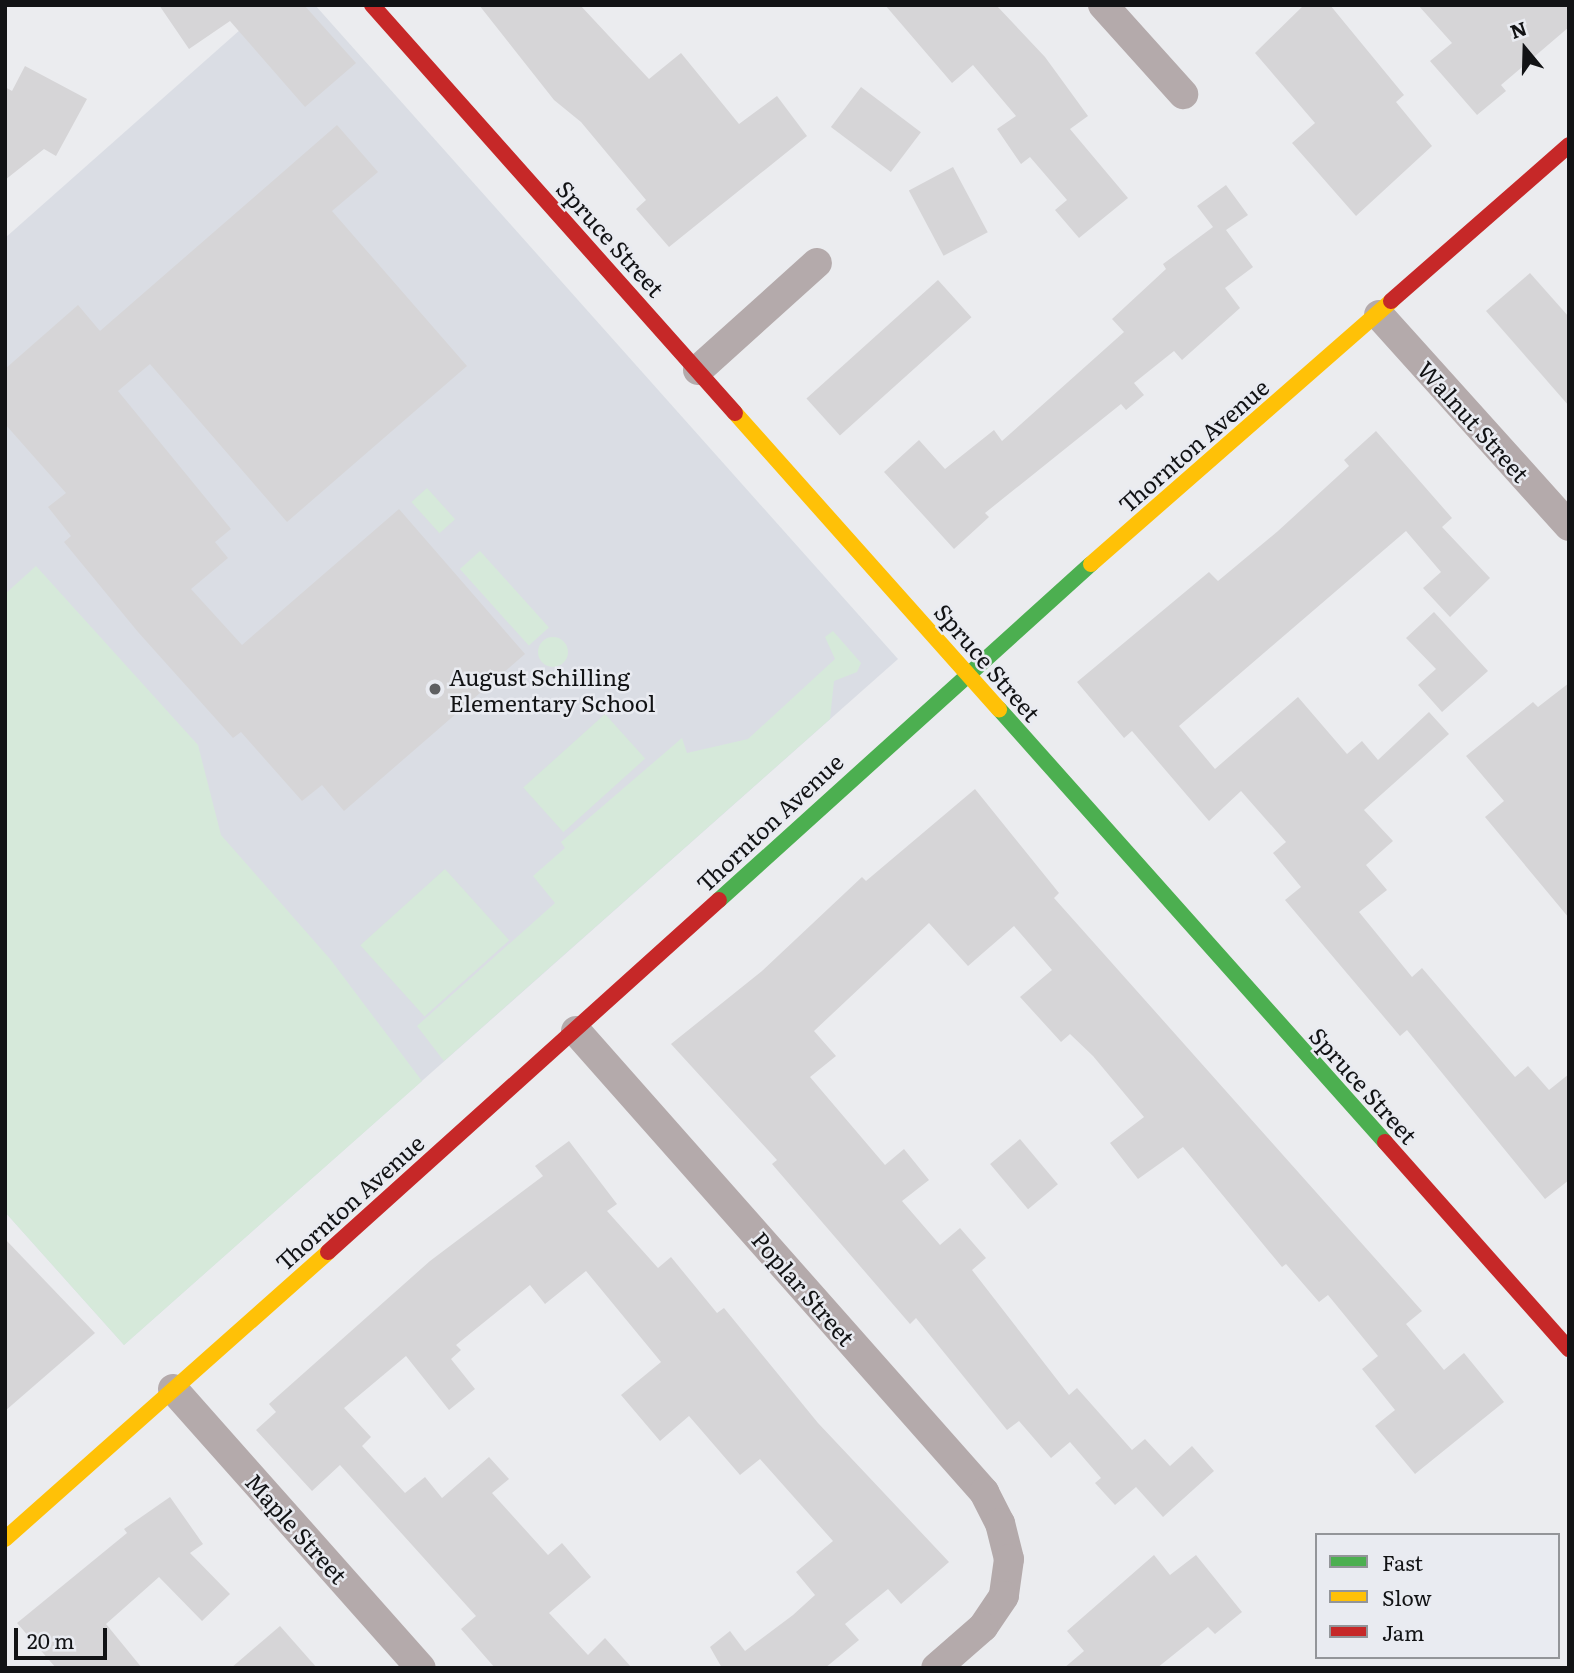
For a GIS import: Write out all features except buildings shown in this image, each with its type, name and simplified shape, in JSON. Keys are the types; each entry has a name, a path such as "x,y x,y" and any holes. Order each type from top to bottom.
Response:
{"main road":[{"name":"Spruce Street","path":"372,5 1569,1349"},
{"name":"Thornton Avenue","path":"5,1539 576,1031 967,673 1380,315 1569,145"}],"street":[{"path":"1103,5 1183,94"},
{"path":"698,370 817,263"},
{"name":"Walnut Street","path":"1380,315 1569,526"},
{"name":"Poplar Street","path":"576,1031 984,1492 1000,1523 1009,1559 1004,1596 983,1627 936,1668"},
{"name":"Maple Street","path":"173,1388 421,1668"}],"shaded area":[{"name":"August Schilling Elementary School","path":"268,5 315,5 898,659 124,1345 5,1212 5,238"}],"green space":[{"path":"427,488 455,519 439,533 411,502"},
{"path":"480,551 549,628 529,646 460,569"},
{"path":"36,566 198,745 221,835 330,959 422,1081 124,1345 5,1212 5,594"},
{"path":"833,631 861,663 857,672 834,681 830,719 444,1061 417,1026 555,903 533,876 565,848 561,842 682,738 687,753 748,739 835,659 825,637"},
{"path":"553,637 564,641 568,652 564,663 553,667 542,663 538,652 542,641"},
{"path":"605,714 645,759 563,832 523,788"},
{"path":"445,869 509,940 425,1017 360,945"}],"traffic: fast":[{"path":"719,900 1091,564"},
{"path":"999,709 1385,1142"}],"traffic: slow":[{"path":"1091,564 1391,301"},
{"path":"735,413 999,709"},
{"path":"5,1539 328,1252"}],"traffic: jam":[{"path":"372,5 735,413"},
{"path":"1391,301 1569,145"},
{"path":"328,1252 719,900"},
{"path":"1385,1142 1569,1349"}],"place":[{"name":"August Schilling Elementary School","path":"435,689"}]}
